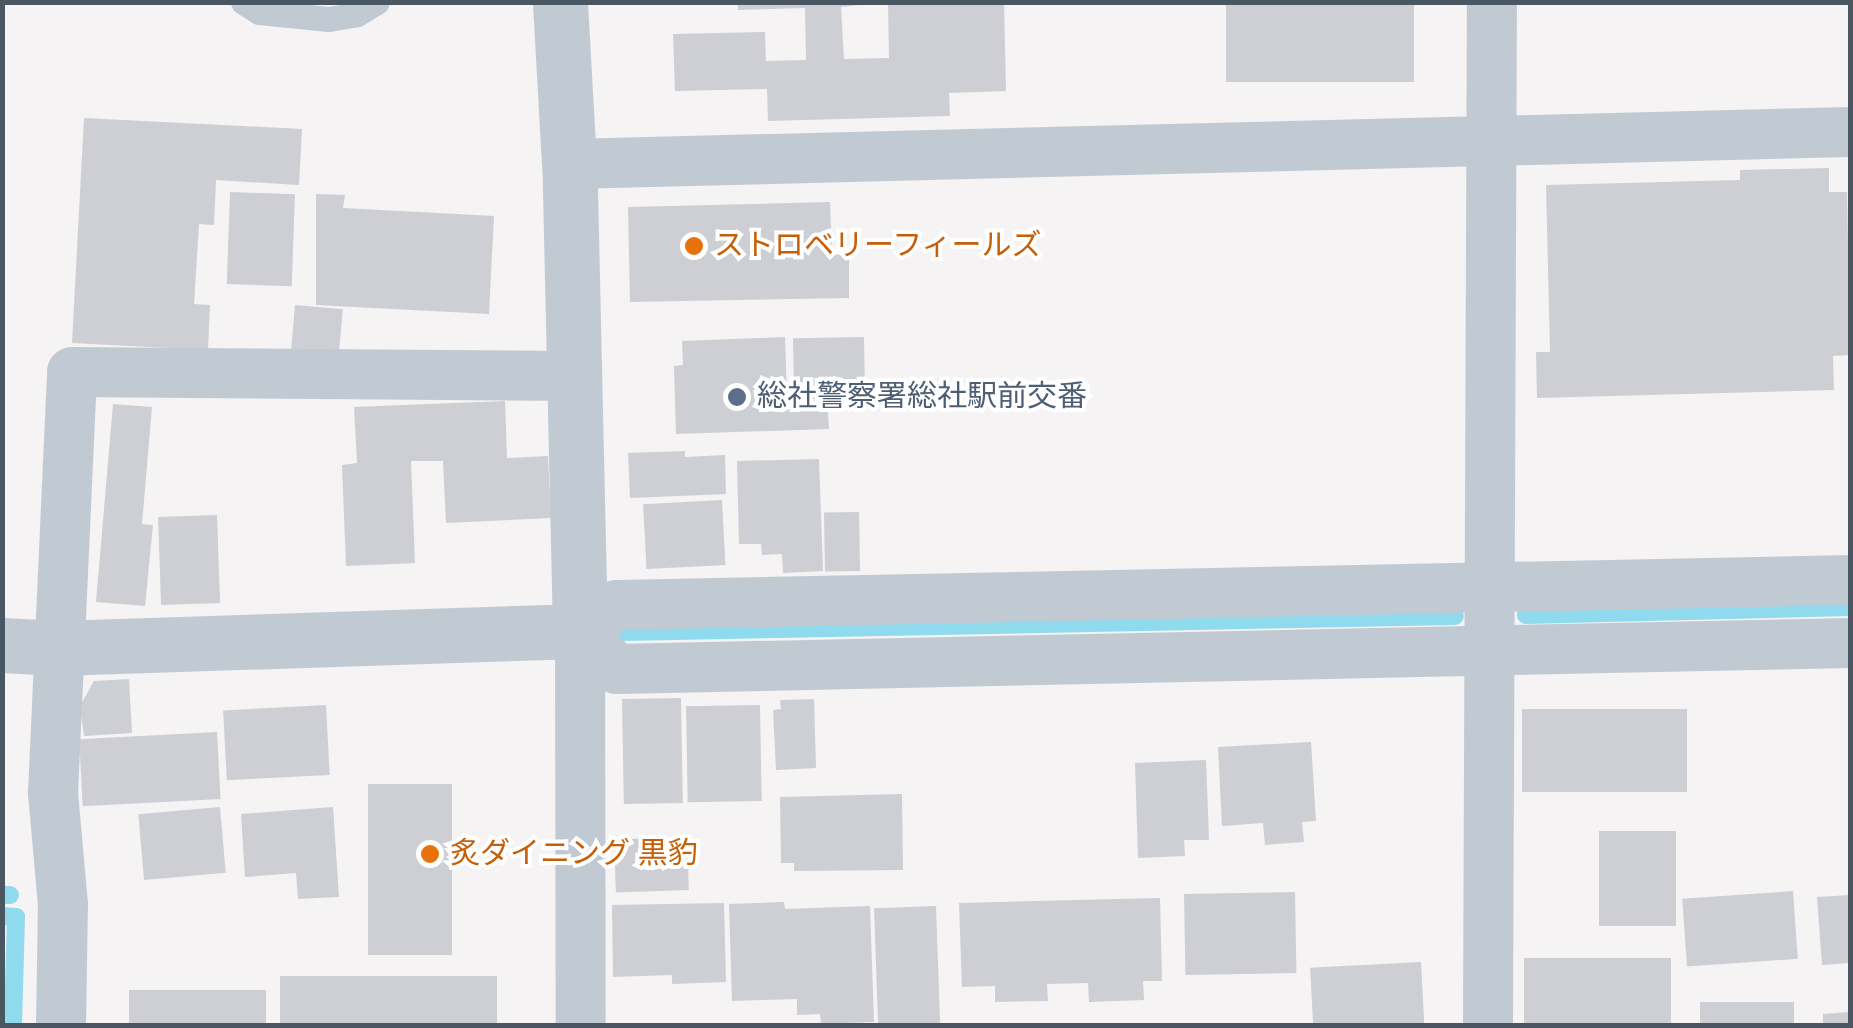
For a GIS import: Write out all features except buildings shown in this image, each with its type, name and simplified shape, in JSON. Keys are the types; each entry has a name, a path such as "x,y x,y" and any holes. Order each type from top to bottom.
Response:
{"street":[{"path":"560,2 569,164 580,632 581,1026"},
{"path":"1488,1026 1492,2"},
{"path":"569,164 1850,132"},
{"path":"60,1026 63,905 53,793 72,372 574,376"},
{"path":"2,645 58,648 580,632 618,605 1850,580"},
{"path":"580,632 616,669 1850,643"}],"lane":[{"path":"244,2 259,12 329,18 357,14 377,2"}],"waterway":[{"path":"1526,615 1850,607"},
{"path":"621,632 1455,616"},
{"path":"2,895 10,895"},
{"path":"2,916 16,917 13,1026"}],"place":[{"name":"ストロベリーフィールズ","path":"694,246"},
{"name":"総社警察署総社駅前交番","path":"737,397"},
{"name":"炙ダイニング 黒豹","path":"430,854"}]}
